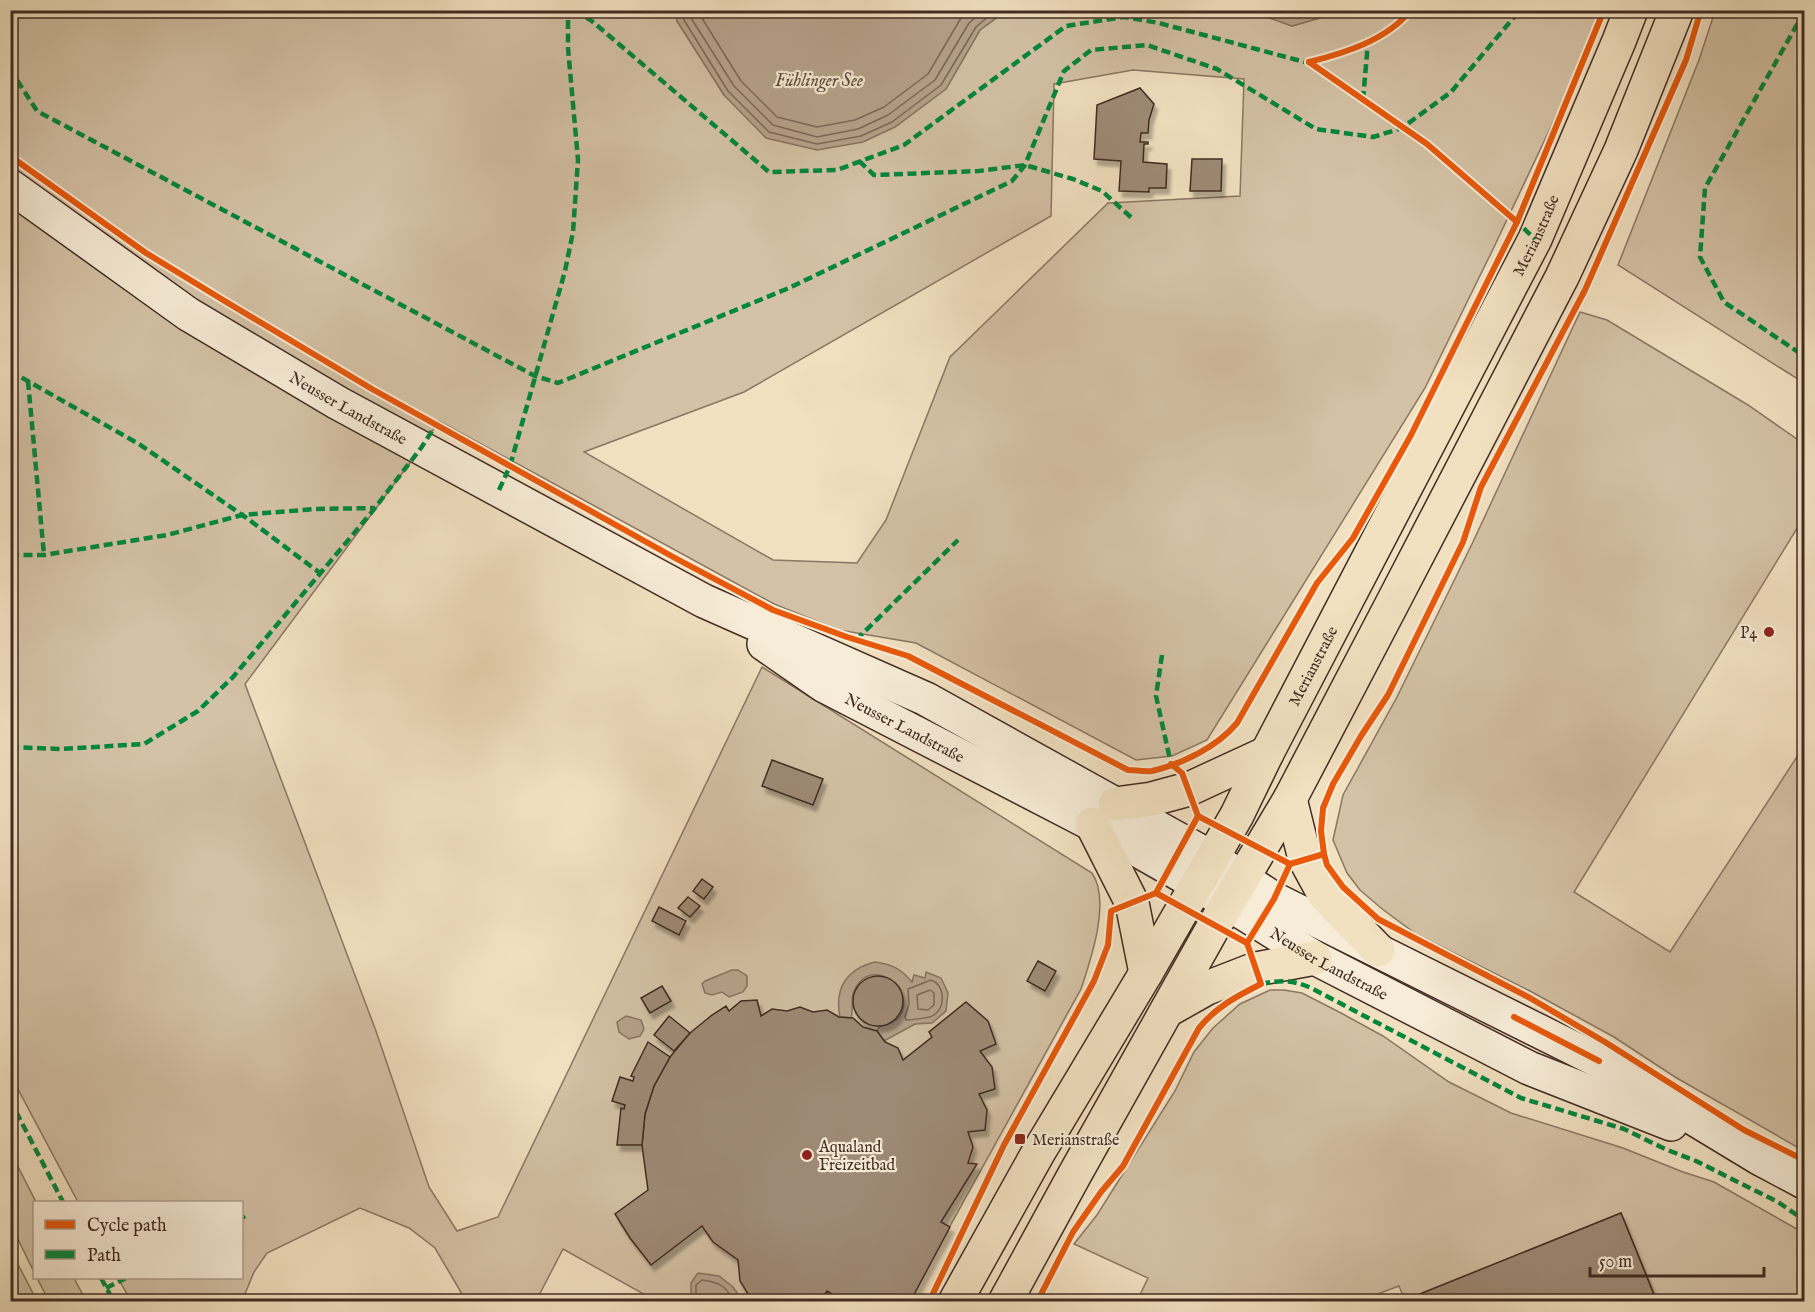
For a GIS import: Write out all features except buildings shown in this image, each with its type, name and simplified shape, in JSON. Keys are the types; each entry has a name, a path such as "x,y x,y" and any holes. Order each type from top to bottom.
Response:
{"main road":[{"name":"Merianstraße","path":"955,1302 1038,1153 1237,815 1267,753 1535,239 1631,10"},
{"path":"1005,1302 1075,1174 1290,799 1562,277 1621,150 1677,10"},
{"name":"Neusser Landstraße","path":"10,186 188,314 338,403 704,601 926,699 1103,814 1236,890 1316,958 1529,1068 1759,1158"},
{"path":"1146,973 1132,903 1103,814 1189,789 1267,753"},
{"path":"1290,799 1305,859 1324,894 1378,950"},
{"name":"Neusser Landstraße","path":"1236,890 1274,899 1599,1061 1759,1158 1804,1182"},
{"path":"1168,1010 1207,988 1256,969 1316,958"}],"shaded area":[{"path":"1249,10 1292,26 1344,11 1603,11 1596,32 1425,388 1207,740 1172,756 1136,760 916,643 839,630 774,604 439,421 245,684 376,1031 429,1187 457,1231 498,1217 762,667 1092,873 1100,899 1100,914 1090,962 1081,989 908,1302 656,1301 563,1249 536,1301 466,1301 435,1248 409,1228 360,1208 267,1253 254,1272 242,1301 131,1301 119,1279 243,1279 243,1201 77,1201 11,1076 10,11 677,11 677,21 724,95 946,89 980,30 1006,11","holes":["1133,70 1244,79 1240,196 1108,203 950,357 886,520 857,563 773,560 584,452 744,392 1051,216 1054,84"]},
{"path":"1715,11 1804,11 1804,383 1618,265 1699,60"},
{"path":"1580,312 1607,320 1748,405 1804,444 1804,517 1574,892 1670,952 1804,746 1804,1151 1675,1077 1614,1037 1530,991 1416,934 1360,890 1347,873 1333,840 1343,795 1397,697 1472,544"},
{"path":"1270,990 1302,993 1383,1036 1449,1082 1511,1113 1623,1148 1714,1182 1804,1233 1804,1301 1657,1301 1621,1213 1405,1300 1399,1286 1359,1301 1137,1301 1148,1278 1074,1244 1097,1215 1175,1091 1194,1052 1213,1028 1240,1004"},
{"path":"11,1153 35,1201 33,1201 33,1270 11,1225"},
{"path":"11,1251 37,1301 11,1301"},
{"path":"38,1279 75,1279 86,1301 49,1301"}],"water":[{"name":"Fühlinger See","path":"677,10 1006,11 980,30 946,89 895,127 863,142 817,150 766,138 724,95 677,21"},
{"path":"1249,11 1344,11 1292,26"},
{"path":"875,962 896,968 912,982 914,975 925,978 926,972 941,978 948,993 946,1011 932,1023 915,1024 884,1041 877,1031 879,1027 896,1020 903,1010 903,998 897,987 887,978 876,975 864,978 854,991 851,1018 840,1017 839,997 845,981 857,969"},
{"path":"732,970 738,970 747,976 747,986 743,992 729,997 722,992 712,995 705,993 702,984 705,981"},
{"path":"626,1016 641,1020 644,1029 640,1036 629,1039 619,1032 617,1022"},
{"path":"698,1273 719,1276 733,1287 743,1301 691,1301 691,1283"}],"marked path":[{"path":"336,10 407,16 526,13 539,10"},
{"path":"499,490 510,466 565,271 573,232 578,160 568,48 568,10"},
{"path":"575,10 593,22 769,172 837,170 904,145 1066,26 1124,17 1159,23 1312,64"},
{"path":"10,69 37,111 535,376 558,383 789,288 1012,181 1025,165 1064,71 1091,50 1147,45 1217,69 1316,129 1373,137 1402,128 1451,92 1520,10"},
{"path":"1804,12 1705,188 1700,257 1724,302 1804,356"},
{"path":"1363,100 1368,42"},
{"path":"859,161 874,175 979,171 1025,165 1073,179 1102,191 1134,220"},
{"path":"1514,219 1535,239"},
{"path":"10,371 139,444 248,519 320,573"},
{"path":"28,381 44,555"},
{"path":"10,747 61,749 144,744 198,711 233,677 371,513 436,425"},
{"path":"10,555 44,555 167,535 242,515 315,509 375,508"},
{"path":"856,640 958,540"},
{"path":"1162,655 1156,696 1171,764 1175,767"},
{"path":"1261,984 1286,982 1298,983 1311,988 1521,1098 1624,1129 1696,1161 1778,1202 1804,1220"},
{"path":"10,1100 62,1201"},
{"path":"102,1279 114,1302"},
{"path":"106,1288 124,1279"}],"cycle path":[{"path":"1309,62 1351,50 1378,37 1390,30 1411,10"},
{"path":"10,156 146,253 223,300 372,389 675,558 773,610 908,656 1128,770 1152,771 1175,764 1209,747 1220,740 1237,723 1317,583 1353,538 1411,435 1517,222 1604,10"},
{"path":"1290,864 1324,854 1321,831 1323,808 1333,784 1388,695 1463,542 1481,487 1585,290 1686,60 1701,10"},
{"path":"1309,62 1427,144 1517,222"},
{"path":"929,1302 1004,1145 1094,981 1108,945 1111,911 1156,893 1198,816 1182,773 1171,764"},
{"path":"1156,893 1247,943 1274,899 1290,864 1198,816"},
{"path":"1324,854 1327,865 1343,887 1378,919 1530,998 1605,1042 1744,1130 1804,1160"},
{"path":"1037,1302 1073,1232 1101,1192 1123,1166 1199,1028 1220,1008 1261,984 1247,943"},
{"path":"1514,1017 1599,1061"}],"place":[{"name":"P4","path":"1769,632"},
{"name":"Merianstraße","path":"1020,1139"},
{"name":"Aqualand Freizeitbad","path":"807,1155"}]}
